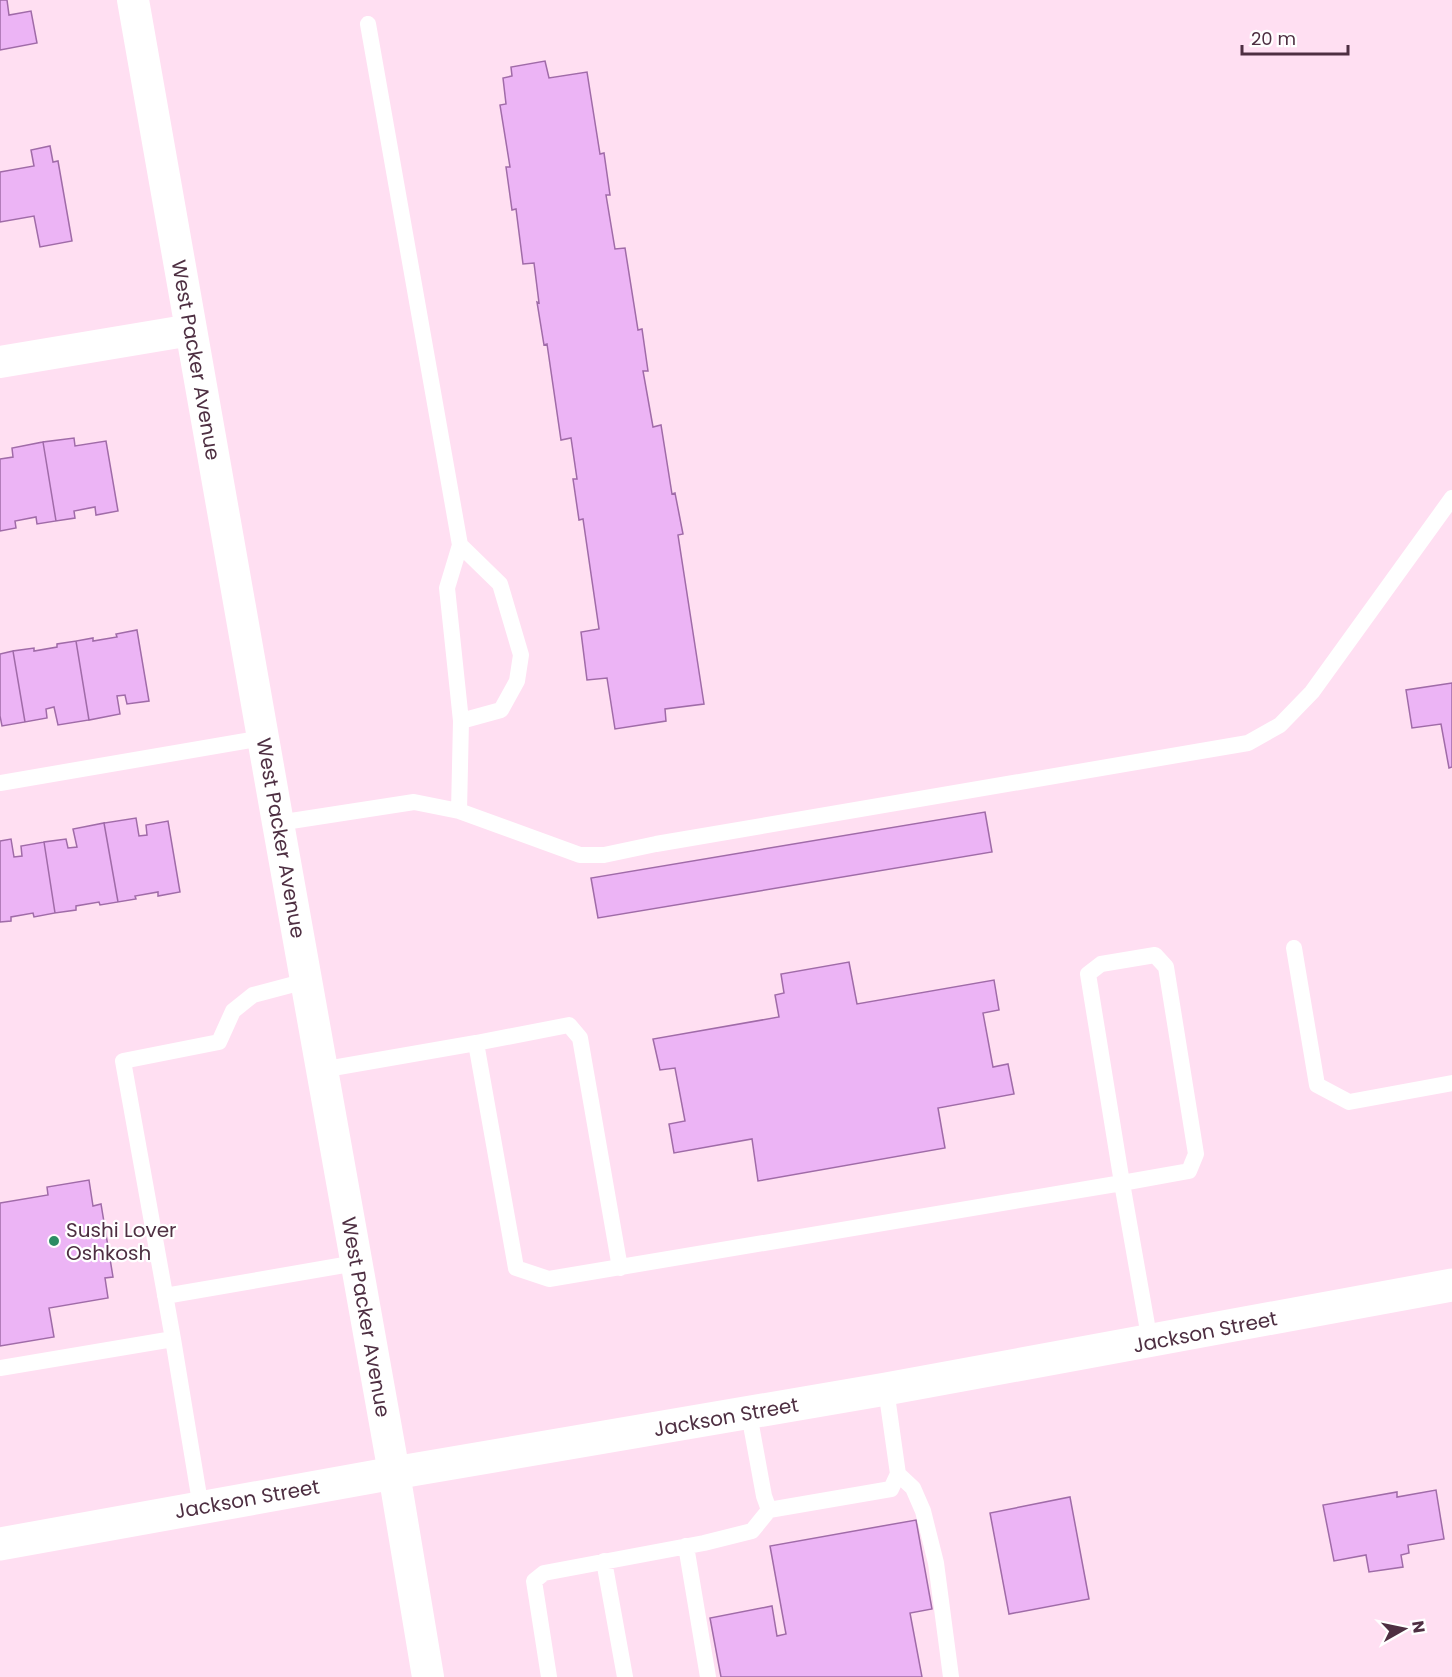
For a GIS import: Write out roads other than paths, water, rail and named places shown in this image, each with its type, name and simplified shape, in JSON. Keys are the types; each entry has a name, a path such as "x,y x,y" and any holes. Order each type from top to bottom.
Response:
{"main road":[{"name":"Jackson Street","path":"0,1544 394,1473 749,1414 1452,1286"}],"street":[{"name":"West Packer Avenue","path":"133,0 394,1473 428,1677"},
{"path":"0,362 191,330"}],"lane":[{"path":"368,24 460,545 447,588 461,721 459,811"},
{"path":"278,823 414,802 459,811 580,855 604,855 656,844 1248,743 1280,725 1312,692 1452,498"},
{"path":"460,545 500,584 521,655 517,681 501,710 461,721"},
{"path":"0,783 263,738"},
{"path":"1294,948 1317,1085 1349,1102 1452,1083"},
{"path":"476,1043 516,1268 549,1280 1122,1183 1190,1171 1196,1154 1166,967 1155,955 1101,964 1088,974 1122,1183 1150,1342"},
{"path":"201,1508 123,1061 219,1042 233,1011 253,995 306,981"},
{"path":"321,1070 569,1025 580,1038 620,1268"},
{"path":"165,1296 356,1263"},
{"path":"0,1368 173,1339"},
{"path":"886,1389 894,1482"},
{"path":"749,1414 764,1496 769,1510"},
{"path":"549,1677 534,1581 544,1573 752,1531 769,1510 894,1482 913,1488 923,1511 936,1563 951,1677"},
{"path":"686,1546 708,1677"},
{"path":"604,1561 625,1677"}],"place":[{"name":"Sushi Lover Oshkosh","path":"54,1241"}]}
